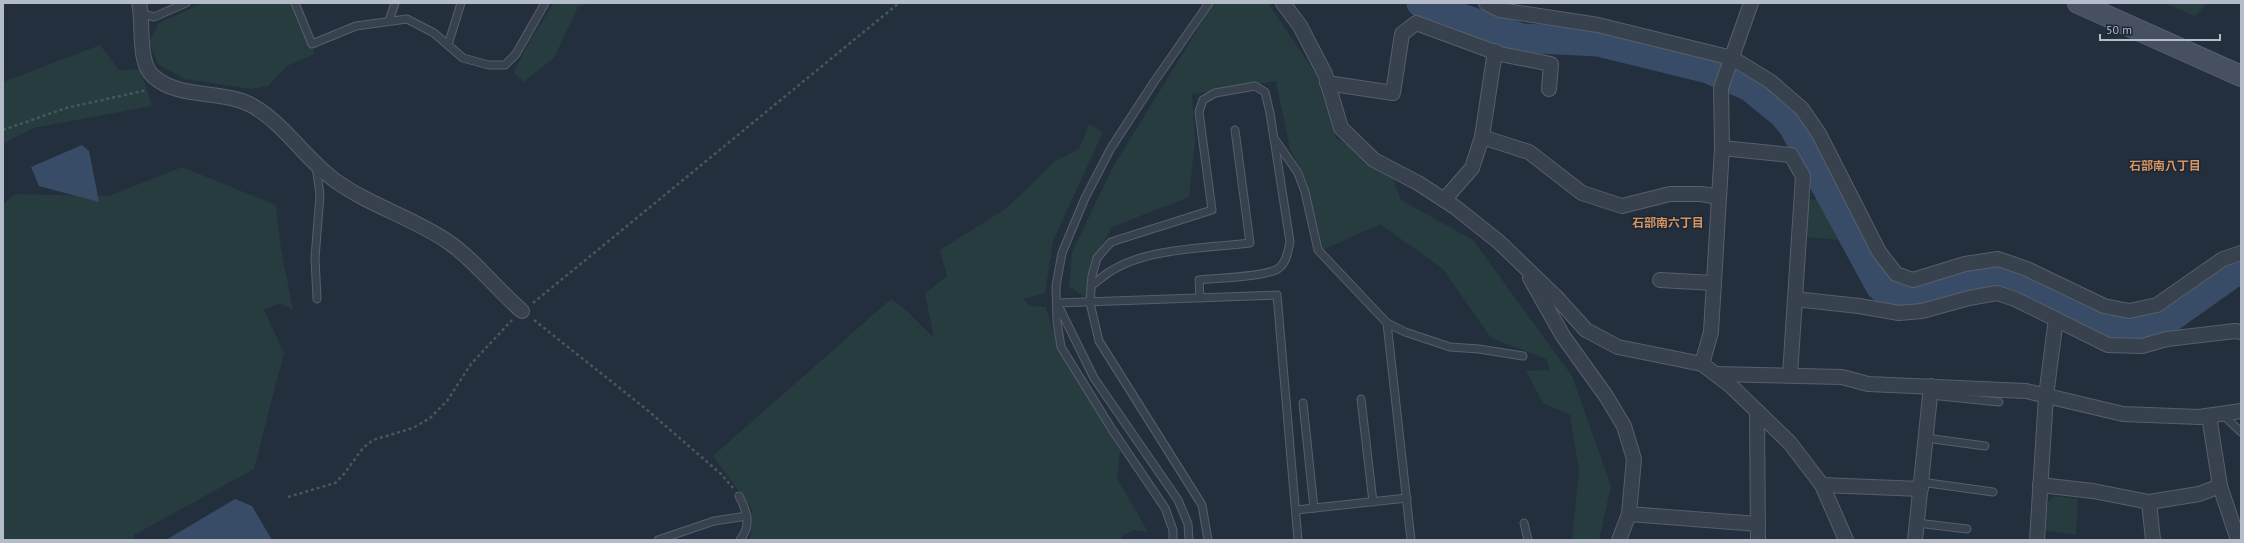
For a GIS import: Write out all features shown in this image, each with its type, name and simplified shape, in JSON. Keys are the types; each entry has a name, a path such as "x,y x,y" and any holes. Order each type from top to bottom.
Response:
{"main road":[{"path":"2078,3 2241,76"}],"street":[{"path":"1283,3 1300,26 1327,83 1341,128 1374,160 1418,183 1444,200 1499,242 1586,330 1618,347 1702,364 1716,374 1758,411 1790,443 1822,485 1846,540"},
{"path":"1486,3 1500,10 1598,25 1732,58 1771,82 1802,109 1819,134 1847,185 1879,252 1896,274 1913,280 1965,264 1998,259 2027,269 2104,306 2129,312 2157,305 2223,259 2241,253"},
{"path":"1702,364 1711,332 1722,148 1721,88 1751,3"},
{"path":"140,8 143,57 152,75 169,85 251,105 269,116 316,166 342,185 448,242 522,311"},
{"path":"1327,83 1393,92 1402,34 1416,23 1495,51 1551,64 1548,89"},
{"path":"1444,200 1472,168 1482,137 1495,51"},
{"path":"1482,137 1529,152 1582,193 1622,206 1670,194 1701,194 1719,198"},
{"path":"1722,148 1791,155 1803,176 1790,375"},
{"path":"1522,264 1563,336 1606,396 1624,426 1634,459 1629,514 1619,540"},
{"path":"1660,280 1714,283"},
{"path":"1795,299 1859,306 1899,313 1922,311 1969,298 1997,293 2015,299 2108,345 2142,346 2167,339 2241,332"},
{"path":"2037,540 2046,396 2056,319"},
{"path":"1716,374 1842,377 1868,384 1931,391 1965,390 2026,392 2123,414 2216,415 2241,411"},
{"path":"1915,540 1931,391"},
{"path":"1758,411 1758,540"},
{"path":"2216,415 2220,486 2237,525 2238,540"},
{"path":"1822,485 1921,486"},
{"path":"2040,485 2093,491 2149,502 2199,494 2220,486"},
{"path":"2149,502 2153,540"},
{"path":"1629,514 1758,524"}],"lane":[{"path":"140,8 154,17 186,3"},
{"path":"295,3 312,44 356,26 407,19 434,33 462,58 489,65 505,65 516,54 545,3"},
{"path":"390,21 395,3"},
{"path":"448,45 461,3"},
{"path":"1173,540 1173,530 1165,508 1112,431 1061,347 1057,322 1058,303 1056,286 1062,253 1085,198 1112,148 1154,82 1209,3"},
{"path":"1200,298 1199,280 1266,274 1280,268 1287,256 1290,242 1274,139 1265,92 1255,86 1215,93 1203,100 1200,112 1212,210 1111,242 1097,258 1091,286 1090,303 1099,341 1202,505 1208,540"},
{"path":"1091,286 1112,270 1135,261 1163,254 1250,243 1235,130"},
{"path":"1274,139 1298,174 1305,192 1318,250 1331,266 1387,323 1405,332 1450,347 1479,349 1523,356"},
{"path":"316,166 320,195 315,258 317,300"},
{"path":"1058,303 1277,295 1298,540"},
{"path":"1058,303 1094,378 1178,500 1188,524 1189,540"},
{"path":"1387,323 1411,540"},
{"path":"1931,391 1999,402"},
{"path":"1361,399 1373,502"},
{"path":"1303,403 1314,508"},
{"path":"2216,415 2241,432"},
{"path":"1926,438 1985,446"},
{"path":"1921,486 1994,492"},
{"path":"739,496 747,516 748,524 740,540"},
{"path":"1296,510 1407,498"},
{"path":"658,540 714,521 747,516"},
{"path":"1524,523 1528,540"},
{"path":"1917,523 1967,529"}],"path":[{"path":"288,497 335,482 344,474 363,448 373,440 413,428 430,418 447,401 471,364 522,311 899,3"},
{"path":"3,130 66,108 169,85"},
{"path":"522,311 646,409 721,474 739,496"}],"green space":[{"path":"203,3 291,3 315,54 287,66 268,86 252,89 184,79 158,64 149,42 159,23"},
{"path":"554,3 589,3 578,7 554,58 523,82 514,72 529,42"},
{"path":"1214,3 1268,3 1316,74 1336,138 1390,171 1401,200 1473,240 1572,376 1611,486 1599,540 1572,540 1579,470 1570,415 1543,403 1526,371 1550,370 1546,359 1491,338 1443,269 1380,224 1323,250 1304,175 1290,149 1276,81 1192,94 1195,141 1189,197 1112,227 1090,265 1086,298 1069,286 1072,252 1114,165"},
{"path":"2164,3 2207,3 2195,16"},
{"path":"100,45 119,70 140,69 152,106 33,128 3,144 3,82"},
{"path":"1089,124 1103,132 1053,241 1045,293 1023,299 1030,306 1046,307 1058,349 1120,451 1117,478 1148,532 1133,530 1122,536 1120,540 748,540 751,535 752,509 713,456 891,299 906,310 934,338 925,294 947,276 940,250 1007,208 1054,162 1079,149"},
{"path":"182,167 276,205 281,249 293,310 280,303 264,310 284,353 254,469 134,535 133,540 3,540 3,204 15,194 109,196"},
{"path":"1808,199 1827,200 1849,241 1806,237"},
{"path":"2054,496 2078,499 2076,535 2042,530 2043,507"}],"water":[{"path":"82,145 89,151 99,202 39,186 31,167"},
{"path":"235,499 252,506 272,540 166,540"}],"waterway":[{"path":"1421,3 1431,8 1522,38 1598,42 1708,69 1750,87 1783,114 1793,126 1880,286 1892,296 1903,299 1914,298 1938,291 1974,277 1984,274 1993,274 2009,278 2110,327 2131,330 2150,329 2163,323 2232,274 2241,271"}],"district":[{"name":"石部南八丁目","path":"2165,165"},
{"name":"石部南六丁目","path":"1668,222"}]}
